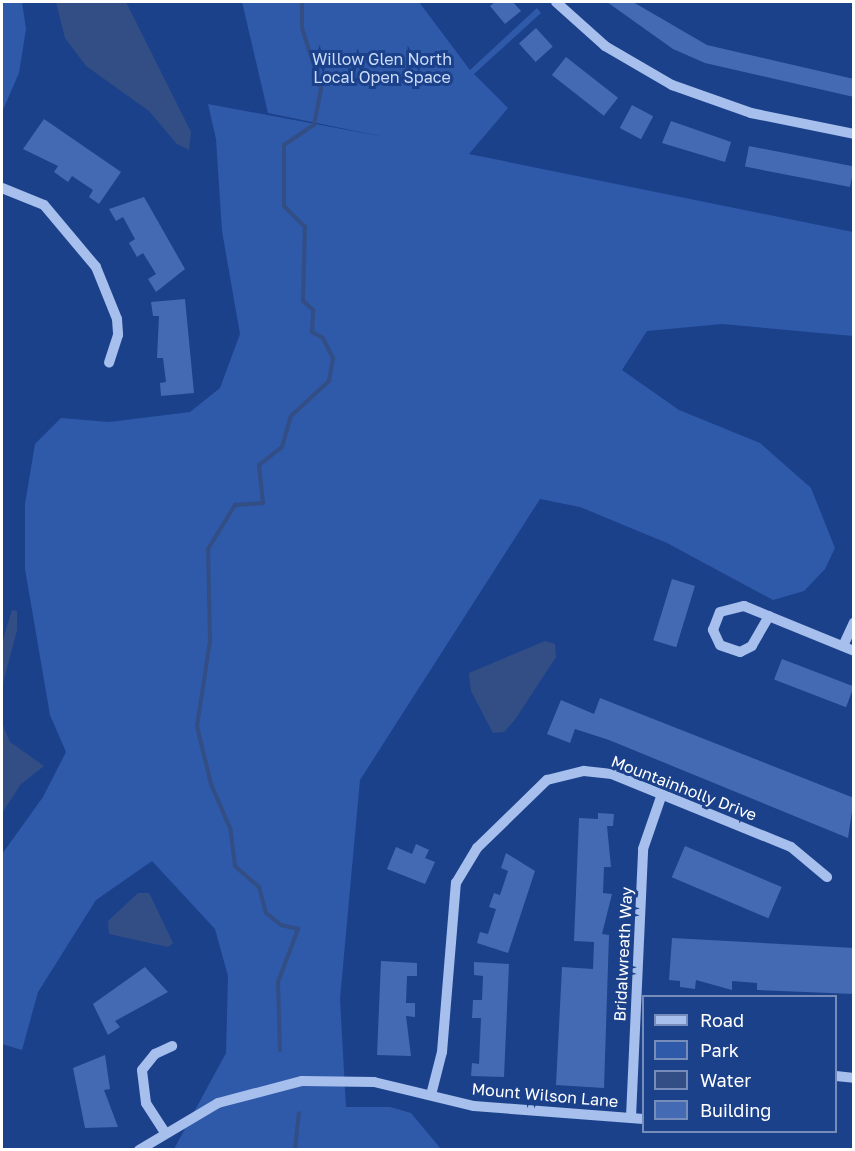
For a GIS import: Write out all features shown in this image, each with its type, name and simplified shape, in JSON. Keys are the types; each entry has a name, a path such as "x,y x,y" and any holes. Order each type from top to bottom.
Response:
{"street":[{"path":"556,2 605,46 672,86 751,113 854,134"},
{"path":"2,188 44,205 96,267 117,319 118,335 109,363"},
{"path":"769,616 752,646 740,652 720,645 713,630 727,607 744,606 769,616 848,649 854,622"},
{"name":"Mountainholly Drive","path":"430,1095 442,1052 452,897 477,848 536,787 560,775 597,771 662,794 797,850 827,878"},
{"name":"Bridalwreath Way","path":"631,1117 640,1012 643,849 662,794"},
{"path":"164,1131 146,1102 142,1070 155,1054 172,1046"},
{"path":"837,1076 854,1078"},
{"name":"Mount Wilson Lane","path":"139,1149 164,1131 218,1103 302,1081 374,1082 499,1109 642,1119"}],"green space":[{"path":"2,2 22,2 26,29 19,73 2,112"},
{"name":"Willow Glen North Local Open Space","path":"242,2 419,2 470,70 537,8 541,13 474,74 508,108 469,154 853,232 853,336 722,324 647,331 622,370 679,410 760,443 811,488 835,548 825,569 804,591 773,600 667,543 580,507 540,499 360,780 340,999 346,1107 390,1107 411,1113 441,1149 174,1149 226,1053 228,976 215,929 152,861 96,900 38,992 22,1050 2,1044 2,854 43,797 66,752 50,715 25,569 25,504 35,444 61,418 109,422 190,412 220,388 240,334 222,231 216,139 208,104 385,137 268,113"}],"water":[{"path":"56,2 126,2 191,132 189,150 177,144 149,111 86,66 65,38"},
{"path":"12,610 17,611 17,630 2,687 2,643"},
{"path":"545,641 555,644 556,657 514,721 504,732 493,733 471,691 469,673"},
{"path":"2,723 10,742 44,766 21,784 2,813"},
{"path":"138,893 149,893 173,943 168,947 109,934 108,921"}],"building":[{"path":"495,2 513,2 521,11 505,24 490,6"},
{"path":"607,2 633,2 707,45 854,79 854,97 705,63 673,49"},
{"path":"536,28 553,47 536,62 519,43"},
{"path":"566,57 618,98 604,116 552,75"},
{"path":"632,105 653,116 641,139 620,128"},
{"path":"44,119 121,172 99,204 89,197 93,190 72,176 68,182 54,172 58,166 23,149"},
{"path":"671,121 731,142 725,162 662,143"},
{"path":"749,146 854,166 850,187 745,167"},
{"path":"144,197 185,269 156,292 148,279 156,274 143,253 137,257 129,243 135,239 123,217 116,221 109,209"},
{"path":"185,299 194,393 161,396 160,383 166,382 163,358 157,358 159,316 153,316 151,302"},
{"path":"672,579 695,586 676,647 653,640"},
{"path":"782,659 854,687 846,707 774,680"},
{"path":"600,698 854,798 848,838 609,740 575,729 570,743 547,734 561,700 594,714"},
{"path":"598,813 614,814 613,826 607,826 611,867 604,867 603,893 612,894 602,934 609,935 604,1088 556,1085 562,967 593,969 594,942 574,941 579,818 598,819"},
{"path":"416,844 429,850 425,858 435,862 425,884 387,869 396,847 412,854"},
{"path":"685,846 782,887 768,918 672,877"},
{"path":"506,853 535,871 508,953 477,943 480,932 488,934 496,909 489,907 494,893 500,895 508,871 501,868"},
{"path":"672,938 854,948 854,994 757,990 757,983 732,981 732,990 696,980 695,989 680,987 680,981 669,980"},
{"path":"381,961 417,963 417,976 407,976 406,1003 415,1003 415,1017 406,1016 411,1056 377,1055"},
{"path":"474,962 509,964 504,1077 471,1076 472,1063 479,1064 481,1018 472,1018 473,1000 482,1000 483,976 474,975"},
{"path":"145,967 168,992 115,1021 120,1027 108,1035 93,1004"},
{"path":"105,1055 110,1089 104,1090 118,1127 85,1128 73,1068"}],"waterway":[{"path":"280,1050 278,982 298,929 281,925 266,913 259,887 235,866 230,828 211,784 197,726 210,641 208,549 235,505 263,503 259,465 282,447 291,416 329,381 333,358 323,338 312,332 313,310 303,301 305,227 284,206 284,145 314,125 321,88 302,28 302,2"},
{"path":"295,1150 299,1113"}]}
